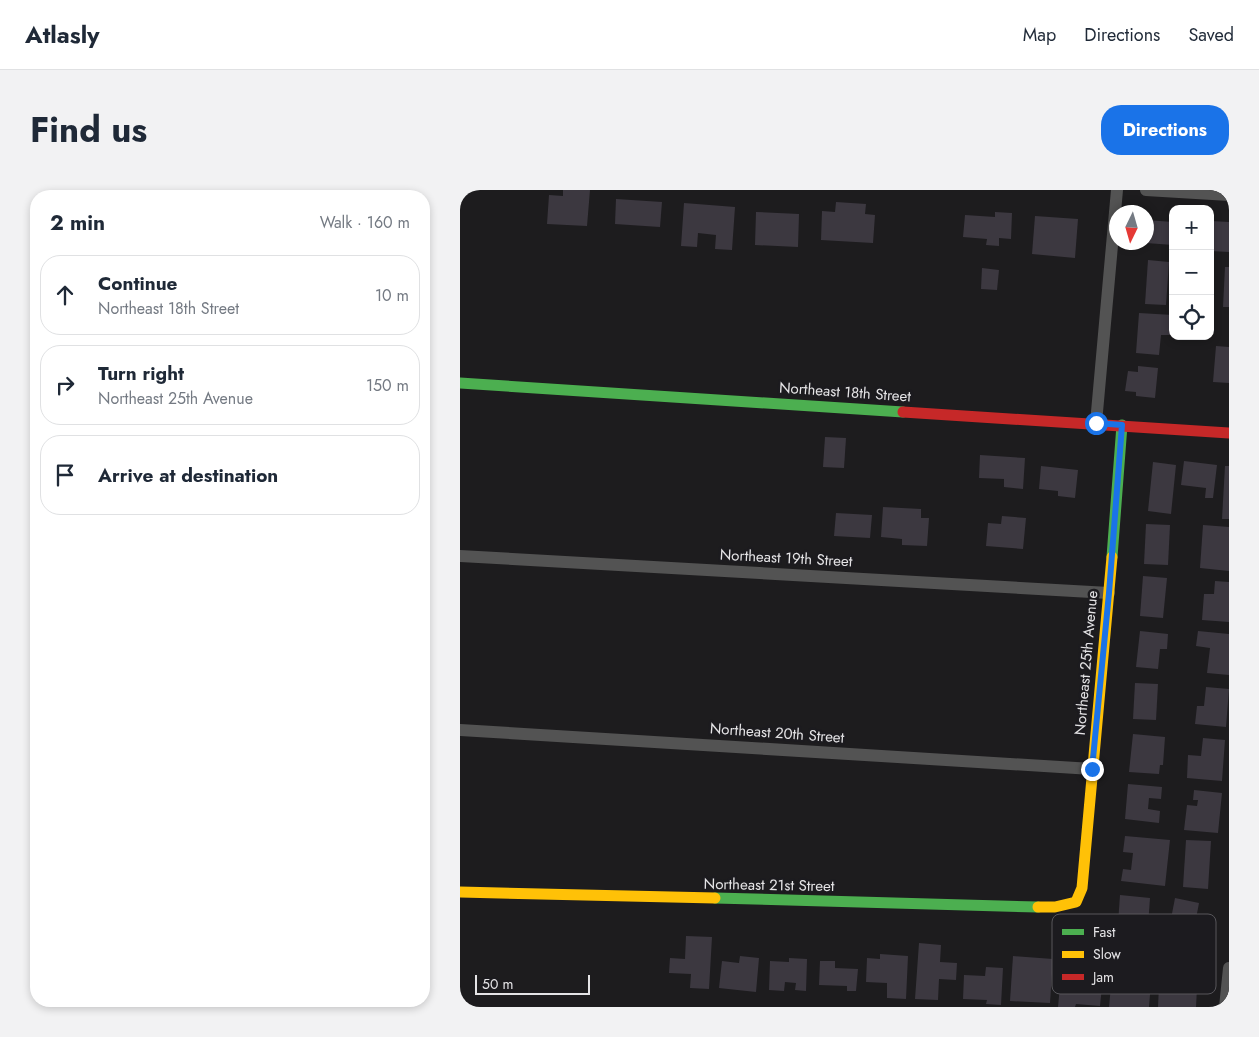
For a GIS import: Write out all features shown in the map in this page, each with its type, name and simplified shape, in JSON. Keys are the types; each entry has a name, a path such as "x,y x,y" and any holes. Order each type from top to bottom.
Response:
{"street":[{"path":"1096,423 1117,190"},
{"path":"1146,190 1229,195"},
{"name":"Northeast 18th Street","path":"460,383 1229,433"},
{"name":"Northeast 25th Avenue","path":"1076,902 1082,888 1109,593 1122,425"},
{"name":"Northeast 19th Street","path":"460,556 1109,593"},
{"name":"Northeast 20th Street","path":"460,730 1092,769"},
{"name":"Northeast 21st Street","path":"460,892 1055,907 1076,902"},
{"path":"1225,1007 1229,968"}],"building":[{"path":"563,190 590,190 587,226 547,224 549,195 563,196"},
{"path":"616,199 662,202 660,227 615,224"},
{"path":"836,202 866,204 865,214 875,215 873,243 821,240 822,211 835,212"},
{"path":"684,203 735,207 732,250 715,249 716,235 698,233 697,247 681,246"},
{"path":"756,212 799,214 798,247 755,245"},
{"path":"995,212 1012,213 1011,239 999,238 999,246 986,245 987,239 963,237 965,215 995,217"},
{"path":"1035,216 1078,219 1075,258 1032,254"},
{"path":"1154,221 1169,222 1169,245 1154,244"},
{"path":"1214,221 1229,222 1229,252 1214,251"},
{"path":"1148,260 1169,262 1166,305 1145,304"},
{"path":"1225,267 1229,267 1229,307 1223,307"},
{"path":"982,268 999,270 997,290 981,289"},
{"path":"1139,313 1169,315 1169,335 1161,335 1159,355 1136,353"},
{"path":"1216,346 1229,347 1229,383 1213,382"},
{"path":"1138,366 1158,368 1155,398 1136,396 1136,392 1125,391 1128,371 1138,372"},
{"path":"825,437 846,438 844,468 823,467"},
{"path":"980,455 1025,458 1023,489 1004,487 1004,479 979,478"},
{"path":"1184,461 1217,465 1213,498 1205,498 1206,488 1181,485"},
{"path":"1153,462 1176,465 1171,514 1148,511"},
{"path":"1041,466 1078,470 1075,498 1058,496 1058,491 1039,489"},
{"path":"1225,466 1229,466 1229,519 1222,519"},
{"path":"883,507 921,509 921,518 929,518 927,546 902,545 902,539 881,537"},
{"path":"836,513 872,515 870,538 834,536"},
{"path":"1002,516 1026,518 1023,549 986,546 988,523 1001,524"},
{"path":"1146,524 1170,525 1168,565 1144,564"},
{"path":"1203,525 1229,527 1229,571 1200,568"},
{"path":"1143,576 1167,578 1163,618 1140,616"},
{"path":"1215,581 1229,582 1229,622 1202,620 1204,594 1214,594"},
{"path":"1140,631 1168,634 1167,649 1160,649 1158,669 1136,667"},
{"path":"1198,631 1229,634 1229,675 1207,673 1210,648 1196,646"},
{"path":"1135,683 1158,684 1156,720 1133,719"},
{"path":"1206,687 1229,689 1226,727 1195,724 1197,706 1204,706"},
{"path":"1133,734 1165,737 1163,765 1160,765 1159,774 1129,772"},
{"path":"1203,738 1225,740 1222,781 1187,778 1188,755 1201,756"},
{"path":"1128,784 1162,787 1161,799 1149,798 1148,809 1160,811 1159,823 1125,819"},
{"path":"1194,790 1222,793 1218,833 1184,830 1187,805 1197,806 1198,800 1193,800"},
{"path":"1125,836 1170,840 1165,886 1121,881 1123,869 1131,870 1133,853 1123,852"},
{"path":"1186,840 1211,841 1208,889 1183,887"},
{"path":"1120,895 1150,898 1149,914 1119,914"},
{"path":"1175,898 1199,903 1197,914 1172,914"},
{"path":"686,936 712,937 709,989 690,988 691,974 669,973 670,958 685,959"},
{"path":"919,943 941,945 940,962 957,963 956,980 939,979 938,1000 915,999"},
{"path":"880,954 908,956 906,999 887,998 887,983 866,982 867,958 880,959"},
{"path":"740,956 759,958 756,992 719,988 722,961 739,963"},
{"path":"1013,956 1052,959 1050,1003 1010,1001"},
{"path":"789,958 807,959 806,991 795,990 796,983 785,982 784,991 769,990 770,961 789,962"},
{"path":"820,961 835,961 835,968 858,969 856,991 847,991 847,986 819,985"},
{"path":"986,967 1003,968 1001,1005 986,1004 987,1000 963,999 964,975 985,976"},
{"path":"1059,994 1101,994 1100,1006 1076,1004 1075,1007 1058,1007"},
{"path":"1110,994 1150,994 1149,1007 1109,1007"},
{"path":"1159,994 1197,994 1196,1007 1158,1007"}],"traffic: fast":[{"path":"460,383 903,412"},
{"path":"1112,557 1122,425"},
{"path":"715,898 1038,907"}],"traffic: slow":[{"path":"1038,907 1055,907 1076,902 1082,888 1112,557"},
{"path":"460,892 715,898"}],"traffic: jam":[{"path":"903,412 1229,433"}],"route":[{"path":"1092,769 1109,593 1122,425 1096,423"}]}
